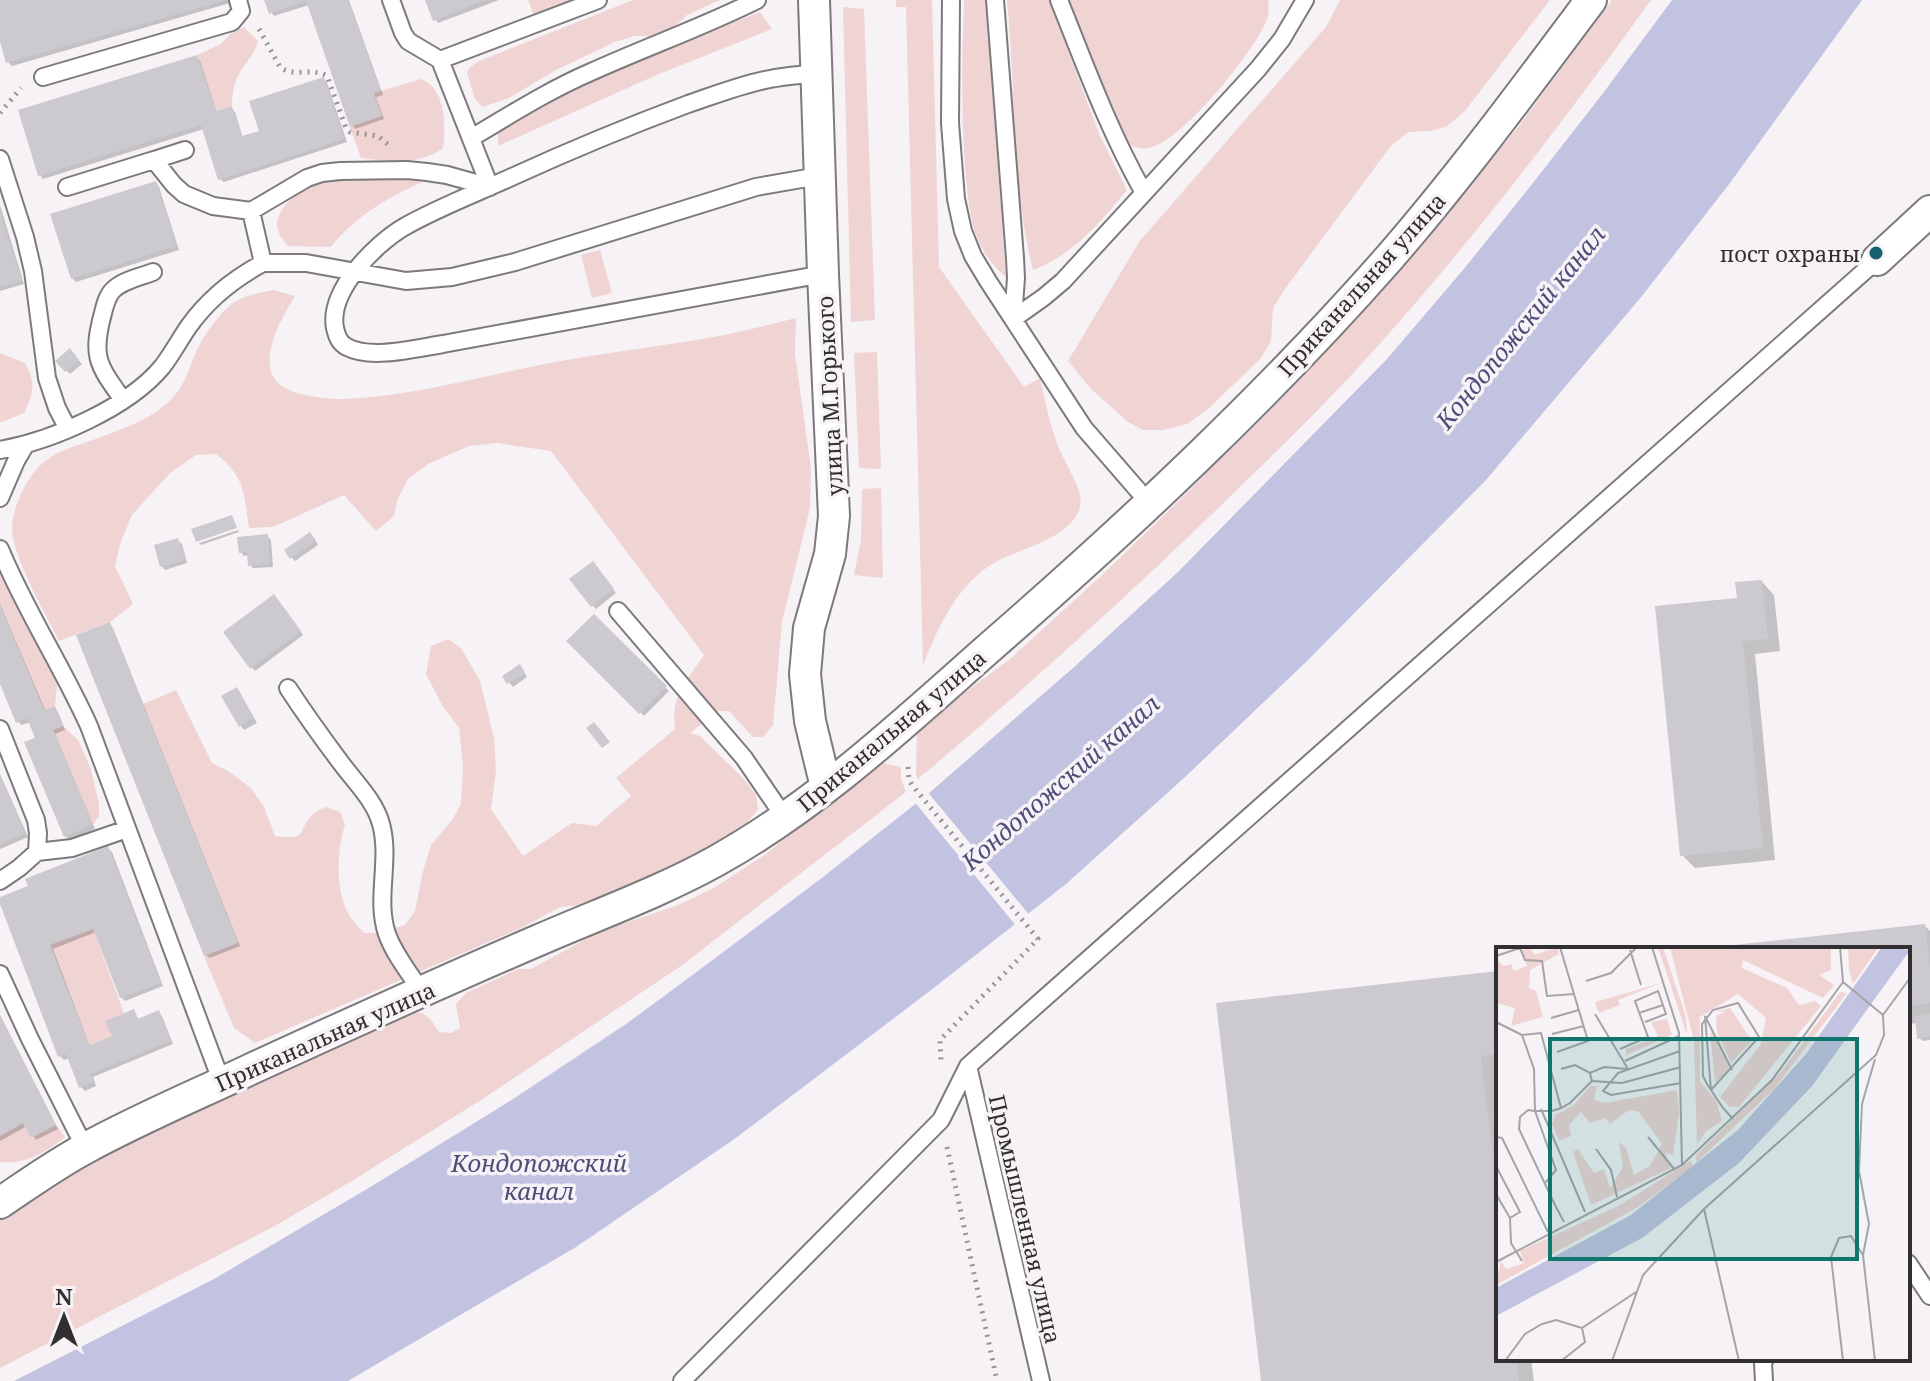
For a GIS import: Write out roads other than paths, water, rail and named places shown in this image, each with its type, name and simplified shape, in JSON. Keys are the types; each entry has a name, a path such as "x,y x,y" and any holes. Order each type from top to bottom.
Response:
{"street":[{"name":"улица М.Горького","path":"814,0 834,516 830,554 809,628 805,674 810,721 826,787"},
{"name":"Приканальная улица","path":"0,1203 85,1148 422,992 682,879 742,846 826,787 907,721 1053,592 1287,368 1391,256 1591,0"},
{"path":"1877,260 1930,211"}],"lane":[{"path":"391,0 408,41 440,60 490,187"},
{"path":"440,60 598,0"},
{"path":"471,138 590,72 697,29 757,0"},
{"path":"951,0 950,123 956,199 963,231 973,256 1084,428 1149,503"},
{"path":"995,0 1015,258 1013,319"},
{"path":"1059,0 1109,123 1144,193"},
{"path":"1013,319 1063,281 1258,69 1282,39 1305,0"},
{"path":"43,77 232,22 240,5"},
{"path":"818,73 769,79 716,95 576,149 428,214 386,239 354,272 338,301 334,323 341,343 349,349 383,352 443,344 823,274"},
{"path":"67,187 185,150"},
{"path":"0,159 33,271 47,378 68,429"},
{"path":"154,160 184,194 213,206 251,211 290,186 322,173 351,170 407,170 447,175 490,187"},
{"path":"0,450 68,429 123,400 161,367 190,325 219,292 234,279 263,263 306,263 406,281 452,277 481,271 729,194 819,176"},
{"path":"251,211 263,263"},
{"path":"682,1381 941,1120 968,1066 1877,260"},
{"path":"123,400 100,366 96,344 98,331 106,300 112,290 153,272"},
{"path":"0,498 26,444"},
{"path":"0,549 23,601 89,726 222,1083"},
{"path":"618,611 744,758 785,818"},
{"path":"288,688 375,809 381,823 384,852 383,903 387,933 422,992"},
{"path":"0,729 36,820 37,852"},
{"path":"0,881 37,852 72,848 127,829"},
{"path":"0,974 85,1148"},
{"name":"Промышленная улица","path":"968,1066 1041,1381"},
{"path":"1910,1266 1930,1296"},
{"path":"1764,1361 1764,1381"}],"water":[{"name":"Кондопожский канал","path":"1672,0 1862,0 1730,183 1642,296 1486,480 1305,663 1066,884 733,1140 576,1247 348,1381 14,1381 214,1279 510,1101 629,1022 928,794 1179,571 1387,359 1529,188"}],"place":[{"name":"пост охраны","path":"1876,253"}]}
